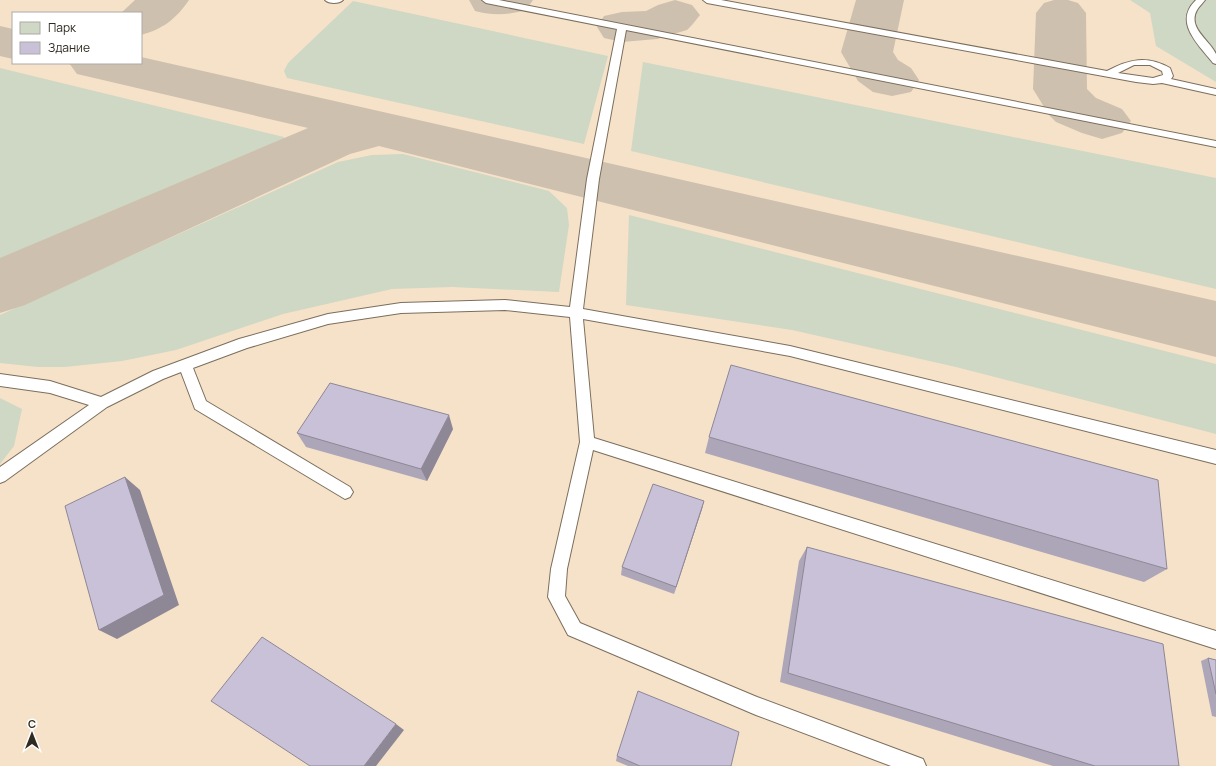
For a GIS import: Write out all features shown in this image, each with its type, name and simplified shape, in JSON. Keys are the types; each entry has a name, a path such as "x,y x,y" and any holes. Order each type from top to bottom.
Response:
{"lane":[{"path":"329,0 339,0"},
{"path":"486,0 1216,144"},
{"path":"707,0 1136,79 1155,81 1164,80 1206,91 1216,92"},
{"path":"1201,0 1196,3 1190,13 1190,25 1216,61"},
{"path":"622,27 593,179 576,313 588,442 559,569 556,596 574,629 756,706 916,766"},
{"path":"1110,73 1133,62 1153,62 1167,70 1168,76 1164,80"},
{"path":"0,476 102,403 158,375 244,343 328,319 402,308 505,305 576,313 790,351 1216,457"},
{"path":"185,365 200,405 345,492"},
{"path":"0,380 50,387 102,403"},
{"path":"588,442 1216,640"}],"shaded area":[{"path":"0,0 1216,0 1216,766 0,766"}],"green space":[{"path":"1130,0 1216,0 1216,82 1156,46 1150,13"},
{"path":"353,1 608,56 584,144 287,78 284,71 288,63"},
{"path":"643,62 1216,178 1216,289 631,151"},
{"path":"0,68 284,137 285,145 0,272"},
{"path":"403,154 549,191 567,208 569,225 559,292 452,287 392,289 283,314 176,350 122,361 65,367 38,367 0,363 0,315 338,162 372,155"},
{"path":"629,215 1216,364 1216,434 956,367 792,330 626,305"},
{"path":"0,398 22,409 14,446 0,464"}],"building":[{"path":"731,365 1158,480 1167,569 709,437"},
{"path":"330,383 449,415 421,469 297,433"},
{"path":"125,477 164,595 99,630 65,506"},
{"path":"653,484 704,501 676,587 622,567"},
{"path":"807,547 1163,644 1179,766 1095,766 788,673"},
{"path":"262,637 396,724 364,766 310,766 211,701"},
{"path":"1208,658 1216,660 1216,694"},
{"path":"638,691 739,732 731,766 640,766 617,756"}],"taxiway":[{"path":"142,19 165,0"},
{"path":"492,1 509,0"},
{"path":"880,0 867,52 877,70 892,80"},
{"path":"1061,13 1060,89 1069,103 1076,110 1102,121"},
{"path":"622,27 657,24 675,15"},
{"path":"0,41 12,44"},
{"path":"100,64 380,128"},
{"path":"0,287 329,141 359,131 380,128"},
{"path":"380,128 1216,329"}]}
